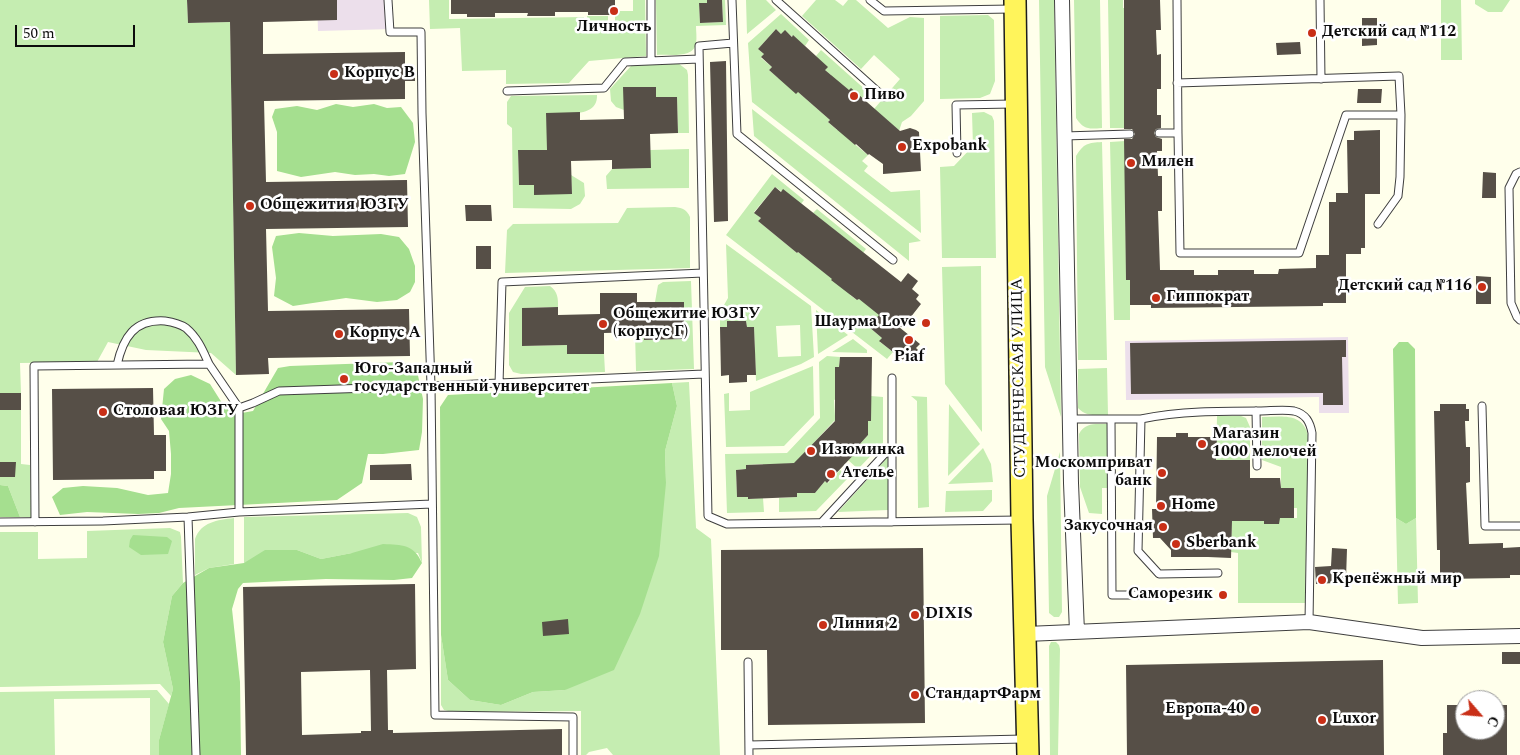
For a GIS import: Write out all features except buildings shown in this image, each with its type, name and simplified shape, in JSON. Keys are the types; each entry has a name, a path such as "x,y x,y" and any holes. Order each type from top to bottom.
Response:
{"main road":[{"name":"СТУДЕНЧЕСКАЯ УЛИЦА","path":"1015,5 1022,520 1028,747"}],"street":[{"path":"1062,0 1070,420 1077,632"},
{"path":"1026,634 1310,622 1422,638 1520,636"}],"lane":[{"path":"388,0 390,32 421,32 431,386 435,715 573,717 573,755"},
{"path":"651,0 651,61"},
{"path":"732,0 737,134 893,260"},
{"path":"776,0 884,97"},
{"path":"870,0 884,11 1015,5"},
{"path":"1177,0 1180,254 1299,253 1346,115 1400,115"},
{"path":"1320,0 1321,79"},
{"path":"733,43 698,46 708,516 726,524 1022,520"},
{"path":"507,91 604,88 625,62 699,59"},
{"path":"1177,83 1400,76 1400,177 1398,196 1378,224"},
{"path":"958,153 956,105 1016,104"},
{"path":"1159,133 1178,133"},
{"path":"1064,136 1130,134"},
{"path":"1520,172 1516,174 1509,188 1511,303 1520,320"},
{"path":"499,384 502,282 703,273"},
{"path":"117,365 120,349 130,333 139,324 159,321 172,322 186,328 200,344 209,364 239,408 239,512"},
{"path":"35,522 34,366 209,364"},
{"path":"239,408 279,391 499,384 704,374"},
{"path":"892,378 892,522"},
{"path":"1482,406 1485,526 1520,526"},
{"path":"1070,420 1141,419 1169,413 1256,411 1294,411 1304,416 1310,423 1312,433 1310,622"},
{"path":"1256,411 1257,466"},
{"path":"1111,419 1112,595 1198,595"},
{"path":"1141,419 1138,551 1159,574 1218,573"},
{"path":"821,523 892,446"},
{"path":"0,522 188,517 239,512 432,504"},
{"path":"188,517 196,755"},
{"path":"748,662 749,755"},
{"path":"749,745 1028,747"}],"shaded area":[{"path":"317,0 392,0 392,29 318,31"},
{"path":"1348,337 1349,413 1319,413 1319,397 1126,400 1125,341"}],"green space":[{"path":"0,0 187,0 188,23 230,22 236,375 211,353 146,350 108,342 97,362 20,363 21,393 0,393"},
{"path":"429,0 449,0 449,19 584,17 584,26 587,26 587,16 608,16 608,25 615,26 615,11 633,11 633,0 645,0 646,56 589,61 569,83 506,84 506,70 462,71 460,28 430,29"},
{"path":"656,0 707,0 707,3 699,3 700,23 723,22 722,0 725,0 726,25 696,26 696,43 691,51 680,55 657,55"},
{"path":"746,0 766,0 776,10 747,34"},
{"path":"816,0 835,0 843,6 848,0 856,0 888,28 910,17 924,18 924,101 911,116 902,122 899,131 874,109 900,79 874,55 861,69 802,16"},
{"path":"1039,0 1054,0 1061,417 1045,367"},
{"path":"1074,0 1100,0 1102,128 1087,128 1076,118"},
{"path":"1108,0 1123,0 1123,8 1129,8 1129,21 1124,22 1124,128 1110,128"},
{"path":"1441,0 1461,0 1462,60 1441,60"},
{"path":"1475,0 1510,0 1502,12 1488,12 1475,4"},
{"path":"781,14 809,40 805,46 785,31 781,34 776,29 758,49 764,54 761,58 772,67 769,70 778,78 780,76 830,120 828,122 837,130 839,128 847,138 868,155 862,161 868,166 864,171 891,192 920,190 921,233 752,102 748,43"},
{"path":"988,15 994,20 995,81 990,94 980,98 940,99 940,16"},
{"path":"821,50 868,92 863,99 830,78 831,75 825,70 816,56"},
{"path":"678,63 687,70 688,75 689,133 678,133 677,97 656,97 655,87 624,87 624,110 616,107 611,101 610,89 631,66"},
{"path":"597,95 596,103 586,111 570,114 546,113 549,150 518,150 519,185 534,185 572,193 571,175 584,183 585,196 580,204 571,209 513,208 512,128 507,124 507,102 511,96"},
{"path":"336,104 353,107 374,104 387,108 401,107 413,123 415,142 405,174 389,176 374,174 355,175 335,172 301,177 277,171 277,132 272,117 275,109 297,106 317,110"},
{"path":"752,109 921,241 909,243 909,261 754,136"},
{"path":"984,112 992,116 994,121 996,258 942,258 940,167 954,166 973,146 972,113"},
{"path":"1125,141 1126,280 1130,280 1130,320 1114,320 1110,142"},
{"path":"1102,142 1107,360 1078,360 1076,156 1081,148 1087,144"},
{"path":"689,149 689,188 607,189 606,176 612,169 650,168 650,150"},
{"path":"772,174 804,200 801,204 775,187 754,212 761,218 758,221 851,293 850,295 857,300 859,299 884,310 869,327 882,338 880,342 893,352 887,359 726,235"},
{"path":"675,207 684,210 690,217 690,268 505,273 507,230 513,224 618,223 627,208"},
{"path":"817,209 866,249 863,253 813,213"},
{"path":"299,233 333,236 381,234 399,237 409,249 415,266 415,282 410,292 397,300 377,302 346,298 293,306 274,296 276,278 272,247 276,236"},
{"path":"726,244 811,306 814,357 756,381 754,327 747,327 746,321 727,321 727,327 720,327 720,312 728,298","holes":["800,325 801,356 778,357 776,326"]},
{"path":"981,266 982,432 945,384 942,267"},
{"path":"691,281 694,369 636,371 635,332 644,332 644,340 684,339 684,302 655,302 658,285 663,282"},
{"path":"550,286 557,295 558,307 522,308 522,346 567,345 567,354 604,354 605,372 521,374 513,372 509,365 509,313 525,287"},
{"path":"816,310 848,335 818,354"},
{"path":"853,339 867,350 867,353 832,352"},
{"path":"1399,342 1408,342 1415,349 1416,518 1406,524 1396,518 1393,349"},
{"path":"827,356 840,357 839,367 835,367 837,399 834,400 835,416 841,417 840,423 834,421 795,463 763,466 763,464 746,465 746,469 736,470 737,497 748,497 748,499 763,498 764,512 727,513 725,454 787,453 820,418 819,362"},
{"path":"401,362 416,366 423,399 422,432 419,450 368,454 362,483 337,500 179,508 159,513 87,512 60,515 52,497 63,488 83,486 117,488 148,495 168,493 171,474 169,431 161,419 164,389 175,379 191,375 210,384 222,403 231,407 236,414 253,411 278,368"},
{"path":"813,366 814,415 784,446 726,447 724,394 729,393 729,411 750,410 750,392"},
{"path":"1107,368 1108,415 1092,415 1081,411 1078,408 1078,369"},
{"path":"689,382 696,528 711,539 720,755 613,755 607,748 581,755 581,711 453,712 444,710 441,705 441,635 448,680 470,700 501,705 533,692 565,690 666,483 665,451 677,406 672,383"},
{"path":"672,383 677,406 665,451 666,483 659,556 640,614 614,670 565,690 533,692 501,705 470,700 448,680 441,635 440,407 448,395"},
{"path":"871,396 883,397 883,443 858,469 848,460 861,447 859,445 868,435 868,421 871,420"},
{"path":"911,396 927,397 929,507 918,508 917,401"},
{"path":"949,404 980,444 948,476"},
{"path":"0,410 21,410 21,464 30,465 31,517 20,517 8,486 0,485"},
{"path":"1217,416 1241,416 1246,418 1250,427 1250,460 1216,463"},
{"path":"1262,417 1290,417 1296,419 1301,422 1308,435 1305,603 1238,603 1238,553 1231,552 1232,518 1244,521 1264,521 1264,524 1279,524 1279,515 1287,518 1297,518 1297,508 1294,508 1294,488 1281,488 1281,467 1262,460"},
{"path":"1095,424 1108,424 1109,488 1102,488 1102,514 1089,513 1080,487 1079,434 1084,427"},
{"path":"983,448 991,464 993,482 948,484"},
{"path":"1060,452 1062,612 1059,617 1054,617 1049,613 1047,496"},
{"path":"888,457 888,510 838,512"},
{"path":"840,470 848,478 816,511 779,512 779,498 797,497 797,493 815,493 825,481 828,483"},
{"path":"0,485 8,486 20,517 0,517"},
{"path":"992,490 992,501 983,511 945,512 946,491"},
{"path":"408,513 417,517 421,527 422,563 418,553 352,553 321,559 297,550 244,563 244,517"},
{"path":"234,518 234,564 209,568 195,575 195,539 198,533 205,525"},
{"path":"1396,518 1406,524 1416,518 1418,603 1398,604"},
{"path":"170,528 180,532 183,583 172,596 163,642 173,689 171,696 160,684 0,687 0,532 38,532 38,559 87,558 87,531"},
{"path":"133,535 167,537 172,541 168,554 141,555 129,547"},
{"path":"383,544 402,545 415,552 422,563 412,578 394,580 326,579 243,583 238,589 232,609 240,682 241,755 159,755 159,740 173,689 163,642 172,596 183,583 209,568 244,563 265,550 297,550 321,559"},
{"path":"1051,642 1056,642 1060,649 1058,755 1050,755 1049,646"},
{"path":"157,690 169,704 159,740 159,755 150,755 150,698 54,699 55,755 0,755 0,692"}],"place":[{"name":"Личность","path":"614,11"},
{"name":"Детский сад №112","path":"1312,33"},
{"name":"Корпус В","path":"334,74"},
{"name":"Пиво","path":"854,96"},
{"name":"Expobank","path":"902,147"},
{"name":"Милен","path":"1131,163"},
{"name":"Общежития ЮЗГУ","path":"250,206"},
{"name":"Детский сад №116","path":"1482,287"},
{"name":"Гиппократ","path":"1156,298"},
{"name":"Шаурма Love","path":"926,323"},
{"name":"Общежитие ЮЗГУ (корпус Г)","path":"603,324"},
{"name":"Корпус А","path":"339,334"},
{"name":"Piaf","path":"909,340"},
{"name":"Юго-Западный государственный университет","path":"344,379"},
{"name":"Столовая ЮЗГУ","path":"103,412"},
{"name":"Магазин 1000 мелочей","path":"1202,444"},
{"name":"Изюминка","path":"811,451"},
{"name":"Москомприват банк","path":"1162,473"},
{"name":"Ателье","path":"831,474"},
{"name":"Home","path":"1161,506"},
{"name":"Закусочная","path":"1163,527"},
{"name":"Sberbank","path":"1176,544"},
{"name":"Крепёжный мир","path":"1322,580"},
{"name":"Саморезик","path":"1223,595"},
{"name":"DIXIS","path":"915,615"},
{"name":"Линия 2","path":"823,625"},
{"name":"СтандартФарм","path":"915,695"},
{"name":"Европа-40","path":"1255,710"},
{"name":"Luxor","path":"1322,720"}]}
